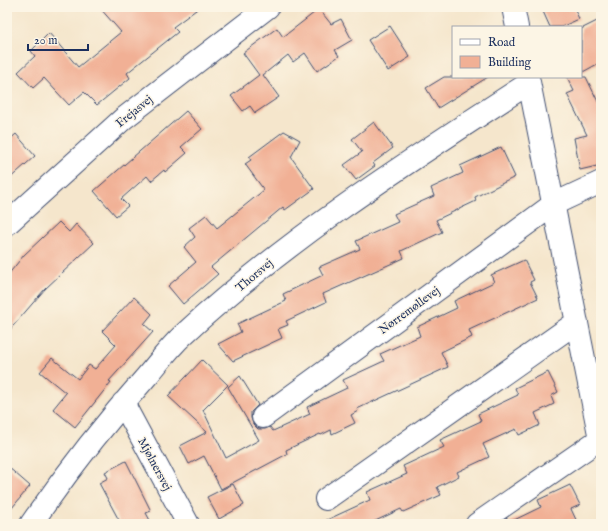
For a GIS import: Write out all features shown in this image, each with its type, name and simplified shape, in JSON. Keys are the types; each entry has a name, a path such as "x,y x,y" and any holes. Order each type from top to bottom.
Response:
{"street":[{"name":"Frejasvej","path":"7,224 123,119 268,7"},
{"path":"513,7 517,26"},
{"path":"477,524 600,442 554,204 528,80"},
{"name":"Thorsvej","path":"31,524 63,478 123,403 182,336 265,265 351,200 528,80"},
{"name":"Nørremøllevej","path":"263,417 554,204 601,182"},
{"path":"326,500 577,322"},
{"name":"Mjølnersvej","path":"123,403 188,524"}],"building":[{"path":"99,7 200,7 173,27 178,32 127,73 130,78 97,105 84,92 69,105 44,78 33,88 18,72 35,56 31,51 49,33 78,67 121,32"},
{"path":"541,7 574,7 579,19 563,26 550,26"},
{"path":"319,9 331,24 341,19 352,40 335,50 339,56 317,71 305,53 293,62 288,55 263,75 279,97 255,113 250,106 243,111 231,96 259,75 243,53 277,28 283,37"},
{"path":"601,19 601,62 582,72 582,28"},
{"path":"390,26 410,57 388,71 368,40"},
{"path":"444,77 486,78 438,108 426,88"},
{"path":"586,77 601,108 601,165 580,170 574,138 587,135 567,94 574,91 568,78"},
{"path":"186,111 202,129 181,147 187,153 165,172 164,170 151,181 147,176 121,199 128,206 116,216 94,191"},
{"path":"374,122 393,148 373,163 375,166 356,180 344,165 362,152 352,139"},
{"path":"284,131 300,140 291,157 314,189 285,210 283,207 211,267 218,274 183,304 168,286 196,262 184,247 195,237 189,228 206,215 217,228 264,190 245,164 251,160 249,157"},
{"path":"16,134 35,156 7,181 7,142"},
{"path":"501,147 515,177 475,197 476,201 436,220 442,232 401,251 404,258 323,294 326,302 286,321 288,325 278,329 282,338 233,361 218,344 241,332 237,324 286,301 283,294 323,275 319,267 360,249 356,241 398,222 394,214 434,196 431,188 463,173 460,166"},
{"path":"59,222 69,232 76,224 94,243 45,289 7,333 7,276 24,255"},
{"path":"524,260 534,280 530,282 538,298 469,330 472,337 441,352 448,367 357,409 358,411 351,415 355,423 332,434 331,430 321,435 320,434 286,450 287,454 221,489 204,456 189,464 180,446 207,432 168,396 202,360 228,385 203,410 226,458 259,440 228,387 240,376 258,405 251,412 253,424 258,429 270,427 273,431 310,414 307,407 347,388 343,380 384,361 380,354 420,336 417,327 457,308 454,301 494,282 491,275"},
{"path":"134,297 152,314 144,324 153,332 109,381 111,382 75,427 53,409 66,393 40,372 52,358 78,379 89,365 95,369 116,345 102,331"},
{"path":"548,372 558,392 551,396 554,404 535,413 540,425 519,435 516,429 483,444 489,457 457,472 459,476 437,487 441,495 403,512 401,509 369,524 318,524 370,500 367,492 407,474 403,466 444,447 440,440 481,421 478,414 518,395 515,388"},
{"path":"126,461 151,511 146,513 152,524 121,524 99,483 108,478 105,472"},
{"path":"7,466 30,486 7,514"},
{"path":"233,484 244,505 219,519 207,497"},
{"path":"570,485 580,505 571,509 578,524 506,524 541,507 538,500"}]}
